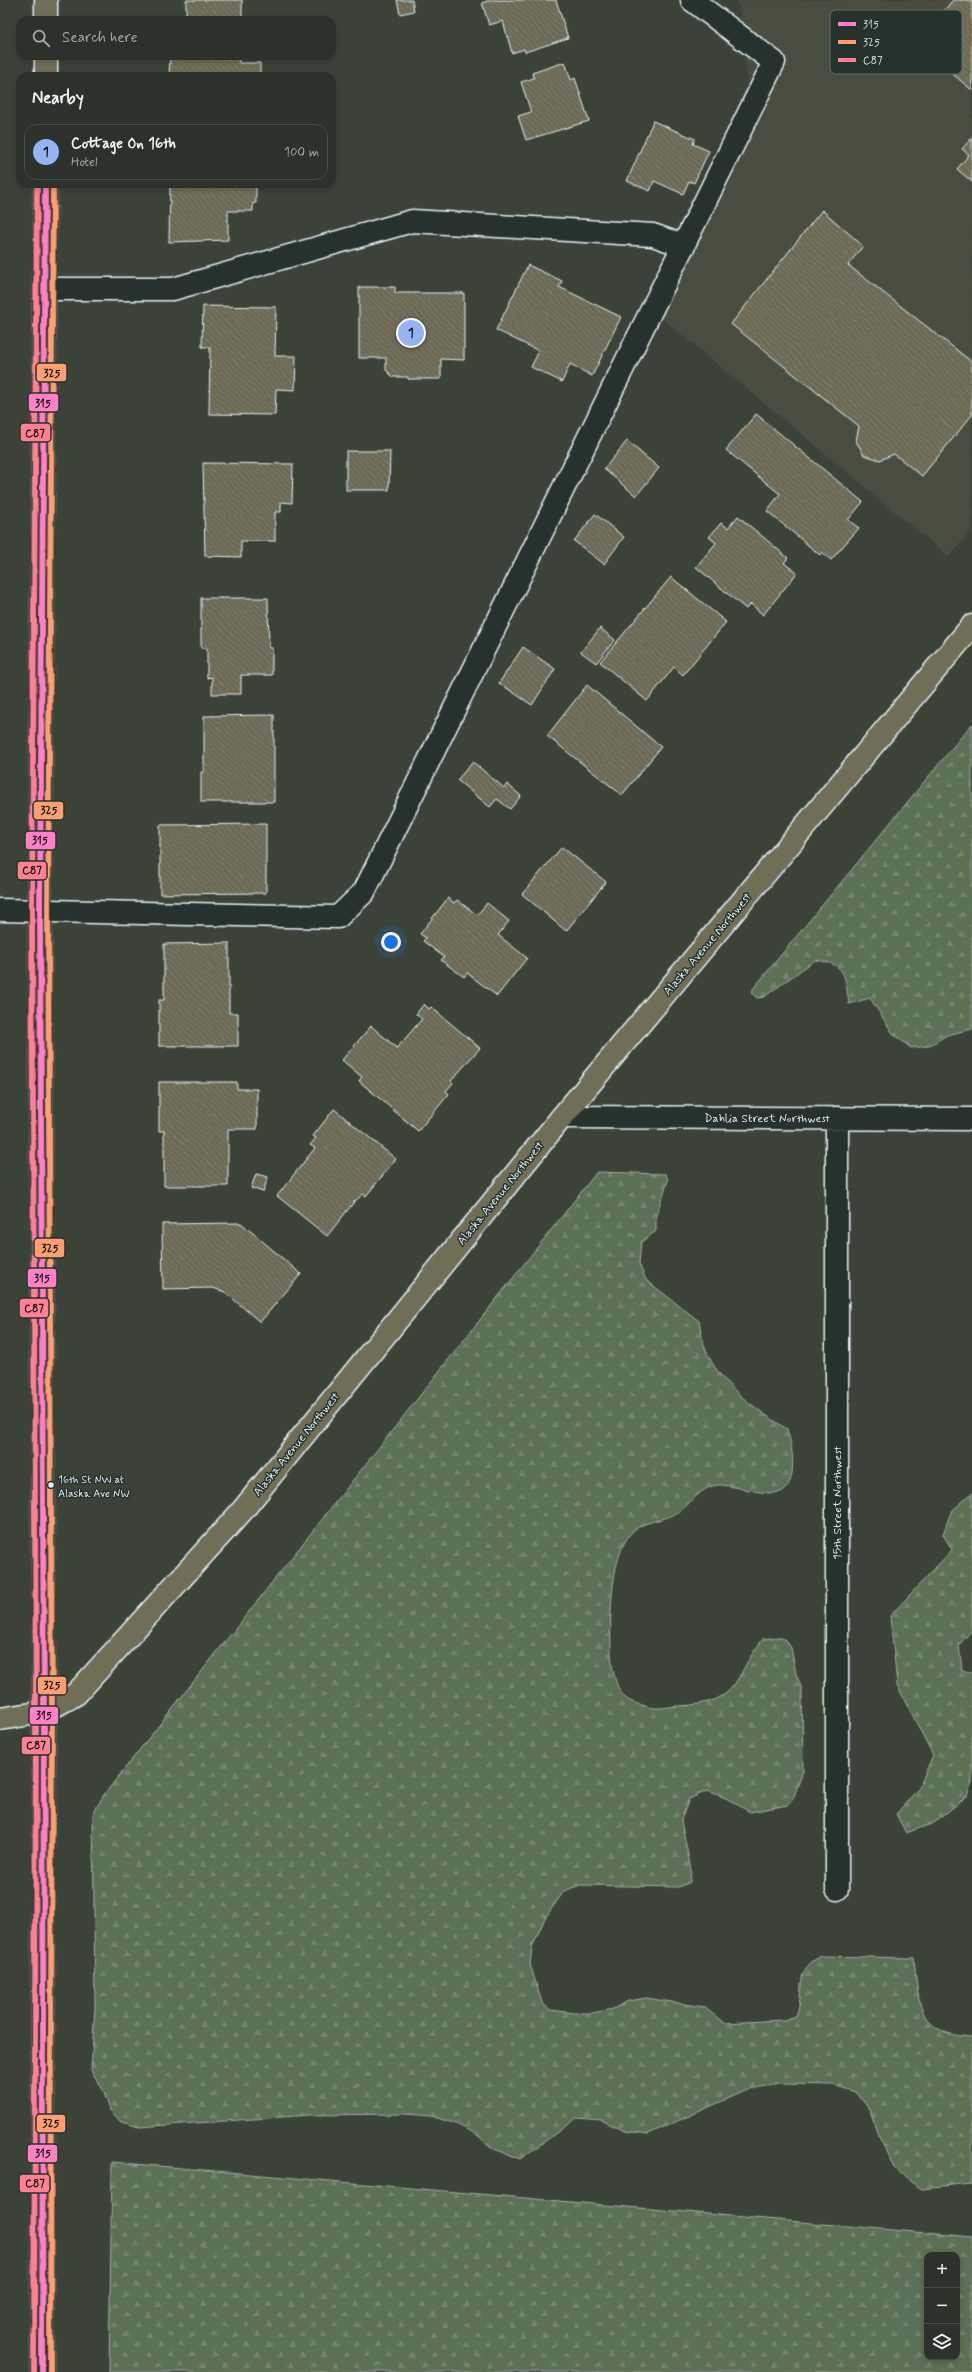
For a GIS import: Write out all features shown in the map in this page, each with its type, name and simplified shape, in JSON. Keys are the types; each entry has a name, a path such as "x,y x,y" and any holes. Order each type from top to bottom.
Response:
{"main road":[{"path":"46,0 46,16"},
{"path":"46,60 46,72"},
{"path":"42,2372 44,1712 40,910 45,188"},
{"name":"Alaska Avenue Northwest","path":"0,1719 44,1712 76,1694 242,1511 562,1117 972,626"}],"street":[{"path":"0,910 338,917 364,892 774,62 692,0"},
{"path":"45,289 173,289 412,221 653,235 684,246"},
{"name":"Dahlia Street Northwest","path":"562,1117 972,1119"},
{"name":"15th Street Northwest","path":"837,1118 837,1889"}],"shaded area":[{"path":"738,0 972,0 972,529 949,557 656,313 748,82"}],"green space":[{"path":"972,724 972,1029 947,1035 929,1046 911,1048 894,1035 870,998 849,1004 845,979 839,968 833,964 815,960 764,997 757,998 752,993 753,989"},
{"path":"597,1172 666,1174 668,1181 656,1215 656,1231 641,1242 639,1264 646,1280 699,1321 704,1345 711,1361 729,1384 751,1405 787,1429 791,1443 793,1461 791,1478 784,1490 772,1493 719,1485 713,1486 703,1491 675,1514 638,1527 628,1536 621,1549 616,1566 611,1603 611,1656 617,1684 620,1691 628,1700 653,1708 699,1704 714,1700 724,1695 732,1687 763,1639 779,1637 786,1640 791,1648 796,1674 802,1689 803,1771 793,1799 788,1805 750,1812 726,1798 707,1791 689,1799 681,1820 691,1870 690,1882 679,1887 580,1885 564,1891 545,1918 532,1948 530,1964 542,2003 550,2010 574,2013 593,2013 613,2009 628,2001 646,1998 704,2007 724,2023 784,2020 796,2016 799,2007 803,1975 806,1968 821,1956 914,1958 917,1989 920,2002 930,2023 940,2030 954,2035 972,2037 972,2184 922,2189 911,2182 893,2165 879,2138 870,2110 856,2092 833,2085 779,2084 750,2089 648,2134 625,2131 601,2120 577,2118 520,2159 492,2148 476,2134 456,2124 431,2116 405,2114 310,2115 139,2127 121,2122 110,2110 103,2090 91,2070 95,2007 93,1814 103,1796"},
{"path":"972,1493 972,1630 959,1645 962,1670 972,1673 972,1781 967,1796 934,1823 906,1833 896,1814 919,1788 933,1755 897,1685 890,1616 952,1550 943,1534 951,1512"},
{"path":"112,2162 972,2237 972,2372 109,2372"}],"building":[{"path":"186,0 242,0 242,16 186,15"},
{"path":"397,0 412,0 414,11 400,14"},
{"path":"490,0 556,0 568,38 525,52 524,49 512,53 503,21 489,25 482,3"},
{"path":"953,0 972,0 972,90 953,74 962,74 962,10 945,10"},
{"path":"170,60 239,60 239,63 260,63 260,72 169,72"},
{"path":"565,62 571,80 575,78 589,121 526,140 518,116 531,112 521,82 534,78 532,73"},
{"path":"653,121 695,139 693,144 709,151 694,183 689,181 683,194 654,181 650,191 627,181"},
{"path":"972,138 972,182 957,169 969,155 962,149"},
{"path":"170,188 256,188 256,203 253,203 253,211 228,211 228,240 169,242"},
{"path":"822,210 863,246 848,265 972,362 972,415 922,476 894,454 880,460 864,455 856,441 859,426 731,324"},
{"path":"528,265 562,281 559,287 621,317 592,376 570,364 562,382 531,367 539,351 496,330"},
{"path":"359,287 395,287 395,293 464,293 464,360 441,359 441,379 408,379 408,377 393,377 386,370 386,358 359,358"},
{"path":"203,306 276,307 275,356 296,356 295,390 276,389 275,415 209,414 210,347 202,347"},
{"path":"756,414 863,502 848,520 859,528 831,560 822,552 820,555 767,511 780,494 726,450"},
{"path":"627,441 659,468 636,496 604,469"},
{"path":"346,451 390,451 389,490 346,490"},
{"path":"203,463 293,464 292,503 281,502 281,512 275,512 275,541 241,541 241,557 205,556"},
{"path":"595,514 624,537 604,564 574,541"},
{"path":"738,516 788,558 784,563 797,573 763,615 751,604 746,609 696,567 716,543 709,537 721,523 728,528"},
{"path":"671,577 726,622 683,675 674,667 647,701 600,662"},
{"path":"201,598 268,598 269,648 272,648 272,675 241,675 241,694 212,694 212,677 207,678 207,648 201,648"},
{"path":"600,628 615,640 596,663 581,652"},
{"path":"523,647 555,669 532,705 499,683"},
{"path":"587,685 661,747 622,795 547,736"},
{"path":"274,715 274,802 201,802 201,772 204,772 204,716"},
{"path":"473,762 504,788 507,784 521,796 510,809 497,799 490,807 457,780"},
{"path":"266,824 266,893 160,894 160,825"},
{"path":"562,847 606,882 566,931 522,894"},
{"path":"448,898 454,903 457,900 477,915 487,903 509,921 498,935 527,958 497,996 467,973 464,977 441,960 444,957 423,941 426,938 420,934"},
{"path":"229,943 229,1013 238,1013 238,1046 159,1046 159,1000 164,1000 164,944"},
{"path":"424,1004 429,1009 431,1007 480,1048 451,1081 453,1083 446,1091 449,1094 418,1131 359,1081 362,1077 342,1060 371,1026 397,1048 422,1019 416,1014"},
{"path":"159,1082 237,1082 237,1089 257,1089 257,1129 228,1129 228,1186 164,1186 164,1131 159,1131"},
{"path":"334,1109 396,1159 366,1196 363,1194 354,1202 327,1236 277,1196 315,1148 310,1145 316,1138 313,1136"},
{"path":"256,1174 268,1177 263,1192 251,1188"},
{"path":"241,1223 301,1274 260,1322 225,1292 213,1288 163,1289 162,1224"}],"transit line":[{"name":"C87","path":"34,2372 36,1712 32,910 37,188"},
{"name":"315","path":"42,2372 44,1712 40,910 45,188"},
{"name":"325","path":"50,2372 52,1712 48,910 53,188"}],"place":[{"name":"Cottage On 16th","path":"411,333"},
{"name":"16th St NW at Alaska Ave NW","path":"51,1485"}]}
